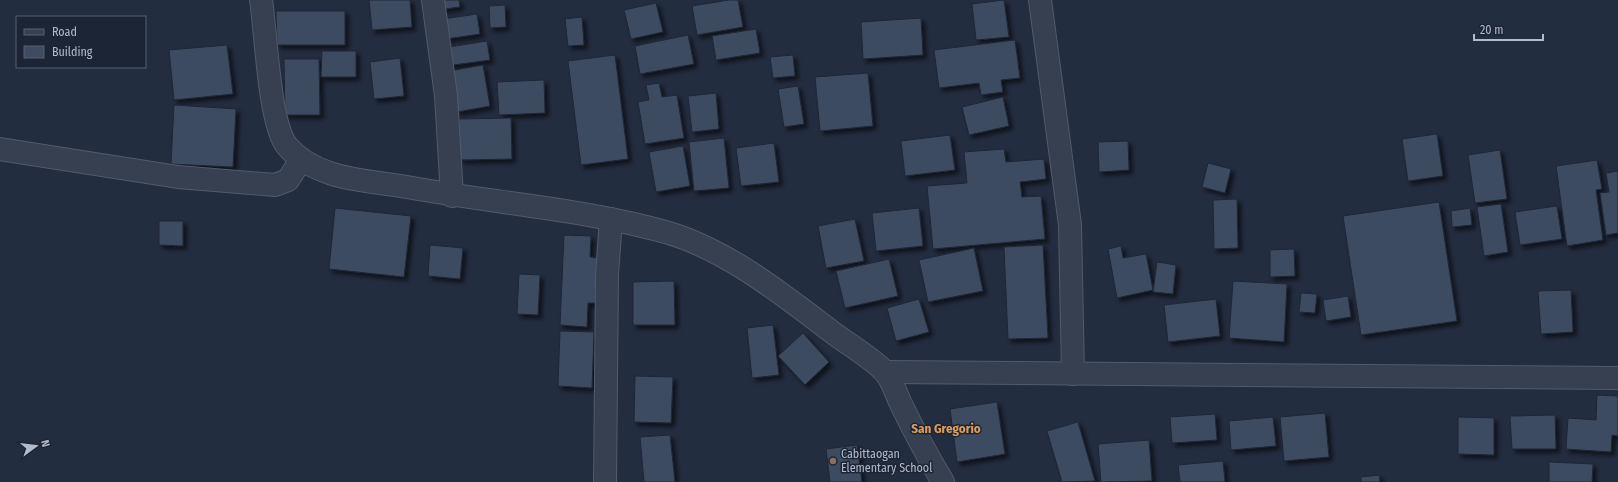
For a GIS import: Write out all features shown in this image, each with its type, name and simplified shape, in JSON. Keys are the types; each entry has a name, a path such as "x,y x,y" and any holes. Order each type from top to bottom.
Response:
{"street":[{"path":"261,0 273,105 279,132 285,144 301,160 331,174 452,196 611,219 670,234 700,245 730,260 812,316 886,372 924,448 943,482"},
{"path":"433,0 446,96 452,196"},
{"path":"1040,0 1070,226 1073,374"},
{"path":"0,148 178,177 275,185 288,180 301,160"},
{"path":"605,482 607,275 611,219"},
{"path":"886,372 1618,378"}],"building":[{"path":"369,0 410,0 412,27 372,30"},
{"path":"436,0 459,0 460,7 437,10"},
{"path":"738,0 743,27 697,35 692,6"},
{"path":"1004,0 1009,37 976,40 972,4"},
{"path":"656,3 663,32 631,39 624,10"},
{"path":"505,5 506,27 490,28 489,6"},
{"path":"276,11 345,11 345,45 277,45"},
{"path":"477,14 480,34 446,39 443,19"},
{"path":"582,17 584,45 568,46 565,19"},
{"path":"921,18 923,55 863,59 861,22"},
{"path":"756,29 760,53 716,60 712,36"},
{"path":"688,35 694,64 640,74 635,46"},
{"path":"1015,40 1020,78 1001,80 1003,92 981,95 979,83 939,88 934,50"},
{"path":"487,41 490,60 446,66 443,48"},
{"path":"227,45 233,94 174,100 169,50"},
{"path":"322,51 356,51 356,77 321,77"},
{"path":"615,55 628,159 581,165 568,61"},
{"path":"793,55 795,76 773,78 770,57"},
{"path":"400,58 404,96 374,99 370,62"},
{"path":"284,59 319,59 320,115 285,115"},
{"path":"483,65 490,106 457,112 450,71"},
{"path":"868,73 873,126 820,131 815,77"},
{"path":"544,80 545,113 499,115 497,82"},
{"path":"659,83 662,97 677,95 684,138 645,144 638,102 649,100 646,85"},
{"path":"798,86 804,124 784,127 778,89"},
{"path":"716,93 719,129 692,132 688,96"},
{"path":"1003,97 1009,126 969,135 962,107"},
{"path":"174,105 236,109 233,167 171,164"},
{"path":"511,118 512,159 460,160 459,119"},
{"path":"1437,134 1443,176 1408,181 1402,139"},
{"path":"950,135 955,170 905,176 901,141"},
{"path":"724,138 729,188 694,191 689,142"},
{"path":"1128,141 1129,170 1099,172 1098,142"},
{"path":"774,143 779,182 741,186 736,148"},
{"path":"683,146 690,186 656,192 649,152"},
{"path":"1004,149 1006,162 1044,159 1046,179 1020,182 1022,197 1041,196 1045,239 933,249 927,186 967,183 964,152"},
{"path":"1500,150 1507,199 1475,203 1468,155"},
{"path":"1597,160 1602,189 1596,190 1603,240 1567,246 1556,166"},
{"path":"1208,163 1231,169 1225,193 1202,187"},
{"path":"1618,171 1618,233 1606,235 1600,193 1609,192 1606,173"},
{"path":"1237,199 1238,248 1214,249 1213,200"},
{"path":"1439,202 1457,321 1361,335 1343,216"},
{"path":"1501,204 1508,252 1484,256 1477,207"},
{"path":"1557,206 1562,239 1520,245 1515,212"},
{"path":"335,208 411,216 404,277 329,269"},
{"path":"919,208 923,246 876,251 872,213"},
{"path":"1470,208 1472,225 1452,227 1451,211"},
{"path":"855,219 864,261 826,268 818,226"},
{"path":"159,221 183,221 183,246 159,245"},
{"path":"564,235 591,236 590,257 599,258 597,303 588,303 587,327 560,325"},
{"path":"430,245 463,248 460,279 428,276"},
{"path":"1043,245 1048,338 1008,339 1004,247"},
{"path":"1121,246 1123,258 1146,254 1153,290 1117,298 1108,249"},
{"path":"974,248 983,291 928,302 919,260"},
{"path":"1294,249 1295,276 1270,277 1270,250"},
{"path":"889,259 898,296 845,308 836,271"},
{"path":"1157,262 1176,265 1173,294 1153,292"},
{"path":"519,274 540,275 538,315 517,314"},
{"path":"674,281 675,325 633,325 633,282"},
{"path":"1233,281 1287,284 1284,342 1229,338"},
{"path":"1571,290 1573,332 1541,334 1538,291"},
{"path":"1301,293 1317,294 1315,313 1299,312"},
{"path":"1348,296 1351,317 1326,321 1323,300"},
{"path":"919,299 929,332 896,341 887,308"},
{"path":"1216,299 1220,336 1168,342 1164,305"},
{"path":"773,325 779,375 752,378 747,328"},
{"path":"560,331 594,332 592,388 558,386"},
{"path":"803,333 829,362 805,385 778,356"},
{"path":"635,376 673,377 671,423 634,422"},
{"path":"1597,395 1618,396 1618,436 1612,435 1611,452 1566,449 1568,418 1596,420"},
{"path":"997,402 1005,454 957,462 950,409"},
{"path":"1325,413 1329,457 1284,461 1280,417"},
{"path":"1215,414 1217,440 1172,443 1170,417"},
{"path":"1555,415 1556,449 1512,449 1510,416"},
{"path":"1273,417 1276,446 1231,450 1229,421"},
{"path":"1458,417 1494,418 1494,455 1458,454"},
{"path":"1078,422 1095,481 1062,482 1047,431"},
{"path":"670,435 675,482 644,482 640,437"},
{"path":"1149,440 1152,481 1101,482 1098,444"},
{"path":"857,445 862,482 830,482 826,449"},
{"path":"1223,461 1225,482 1180,482 1178,465"},
{"path":"1549,462 1593,464 1592,482 1549,482"},
{"path":"1379,475 1380,482 1361,482 1361,477"}],"place":[{"name":"Cabittaogan Elementary School","path":"833,461"}],"district":[{"name":"San Gregorio","path":"946,428"}]}
